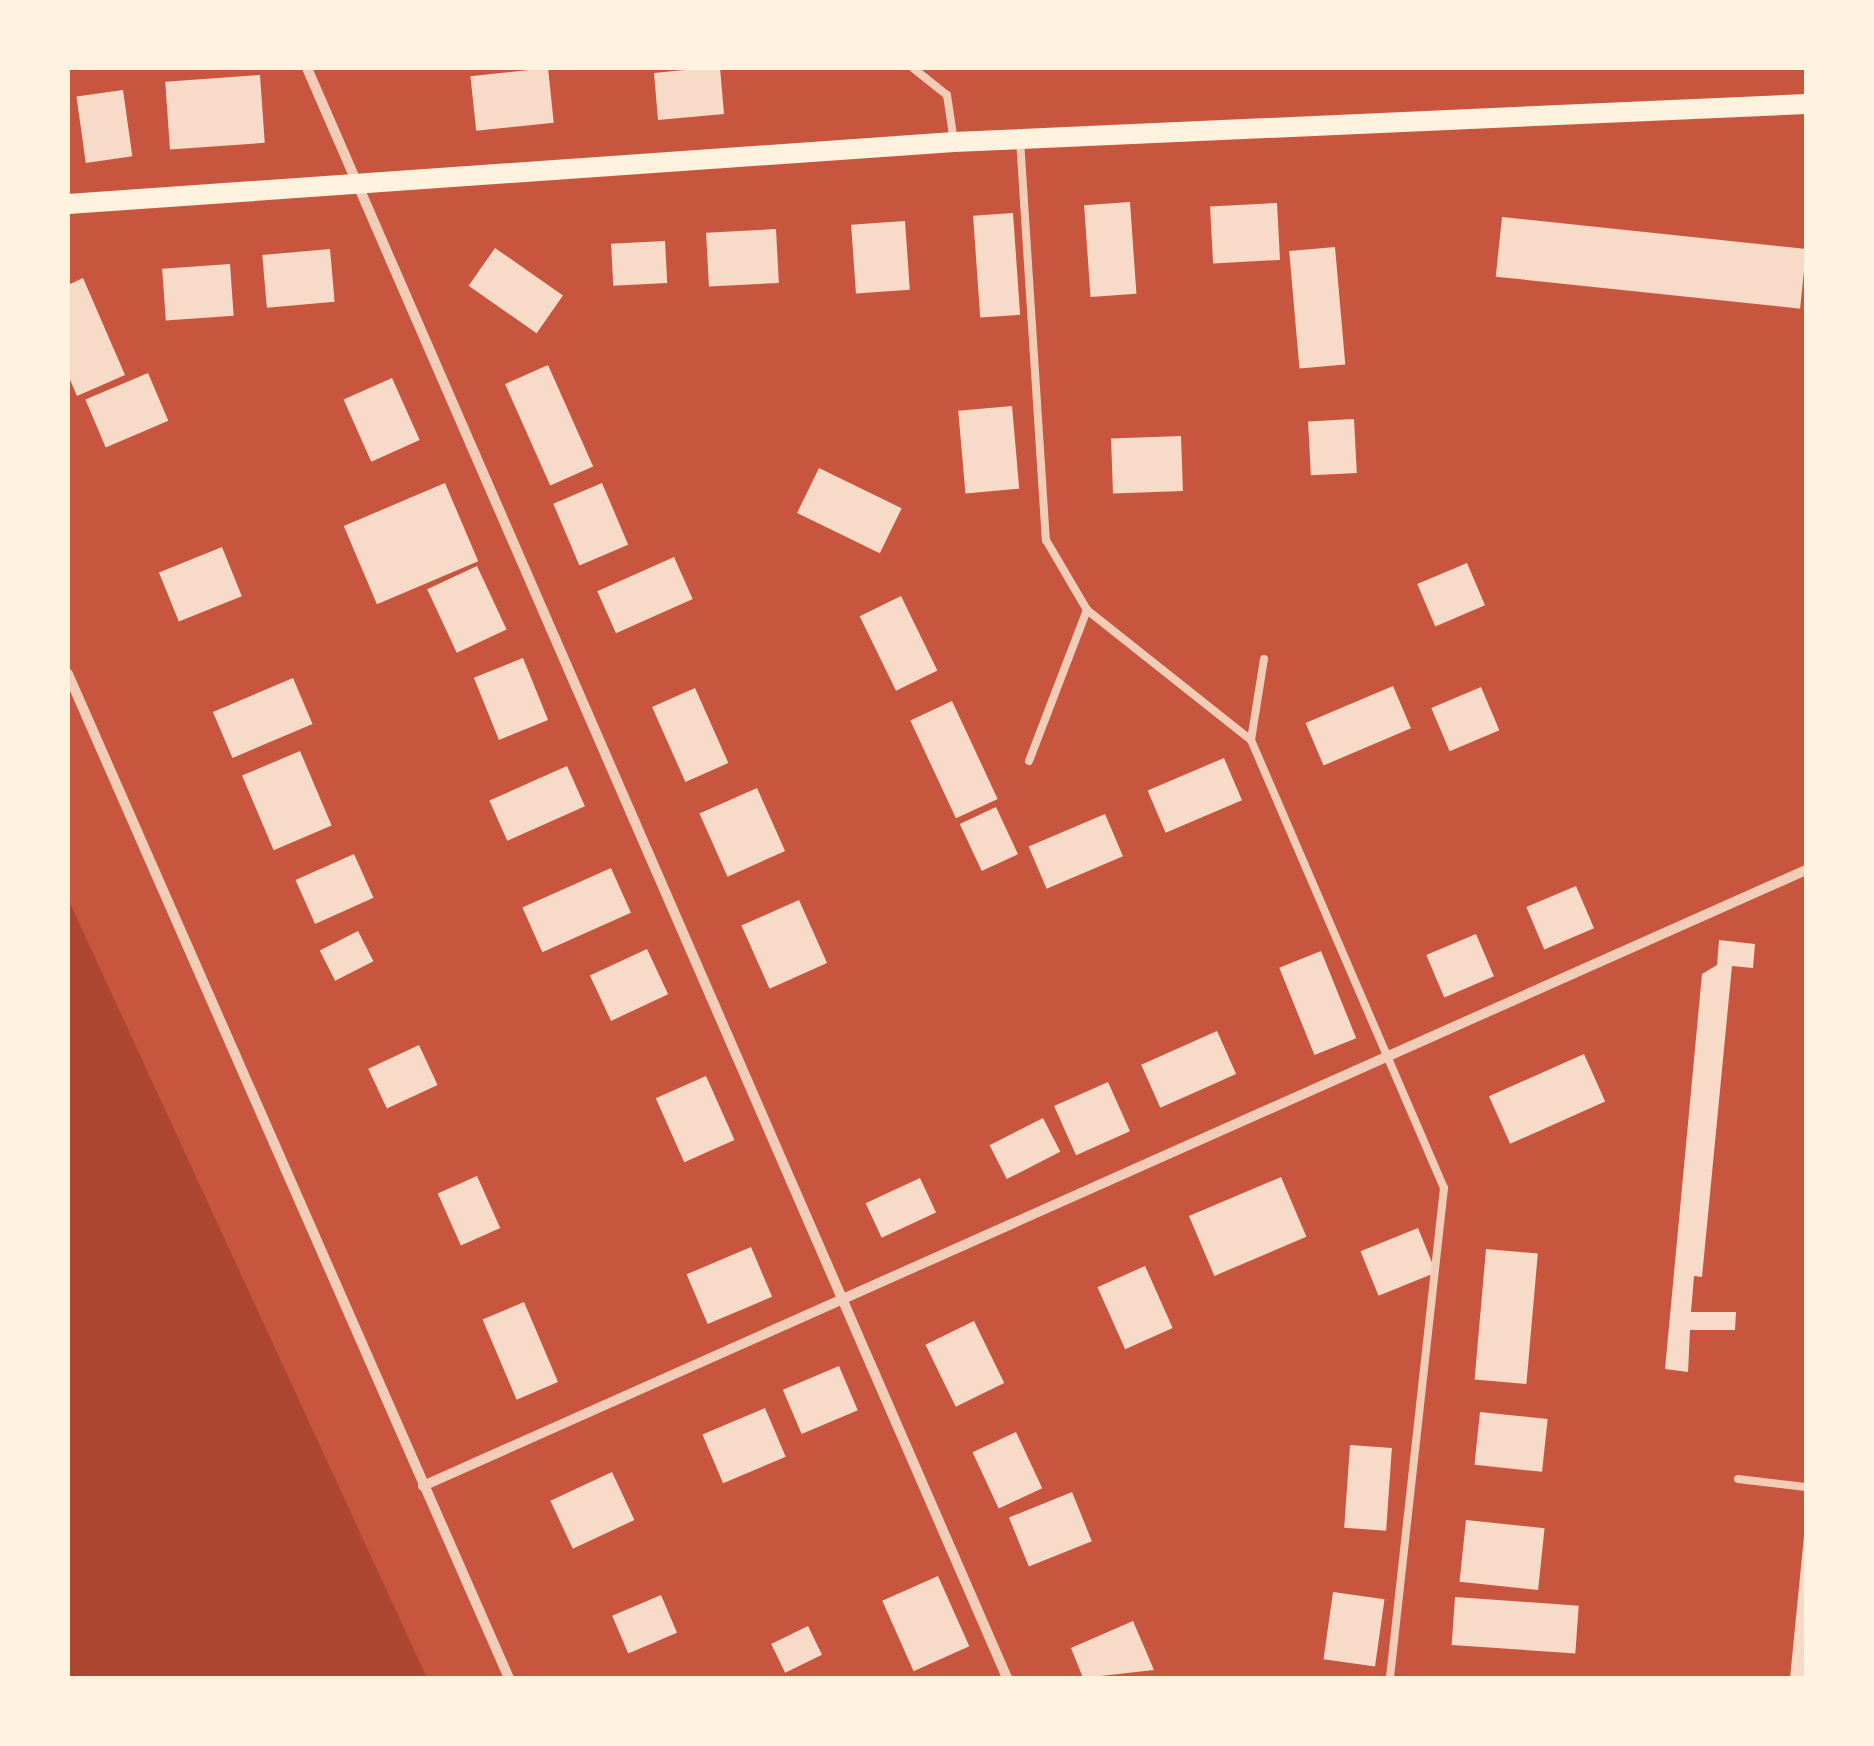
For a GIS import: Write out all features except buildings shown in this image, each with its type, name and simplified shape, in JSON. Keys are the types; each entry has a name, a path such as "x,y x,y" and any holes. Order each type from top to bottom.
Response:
{"main road":[{"path":"68,204 360,188 954,142 1806,104"}],"street":[{"path":"307,68 840,1306 1007,1678"},
{"path":"68,674 510,1678"},
{"path":"423,1486 1393,1061 1806,870"}],"lane":[{"path":"914,68 947,95 954,142"},
{"path":"1020,140 1038,488 1046,540 1087,610 1251,740 1393,1061 1444,1188 1446,1230 1390,1678"},
{"path":"1028,762 1087,610"},
{"path":"1251,740 1264,658"},
{"path":"1738,1479 1806,1487"}],"shaded area":[{"path":"68,899 427,1678 68,1678"}]}
